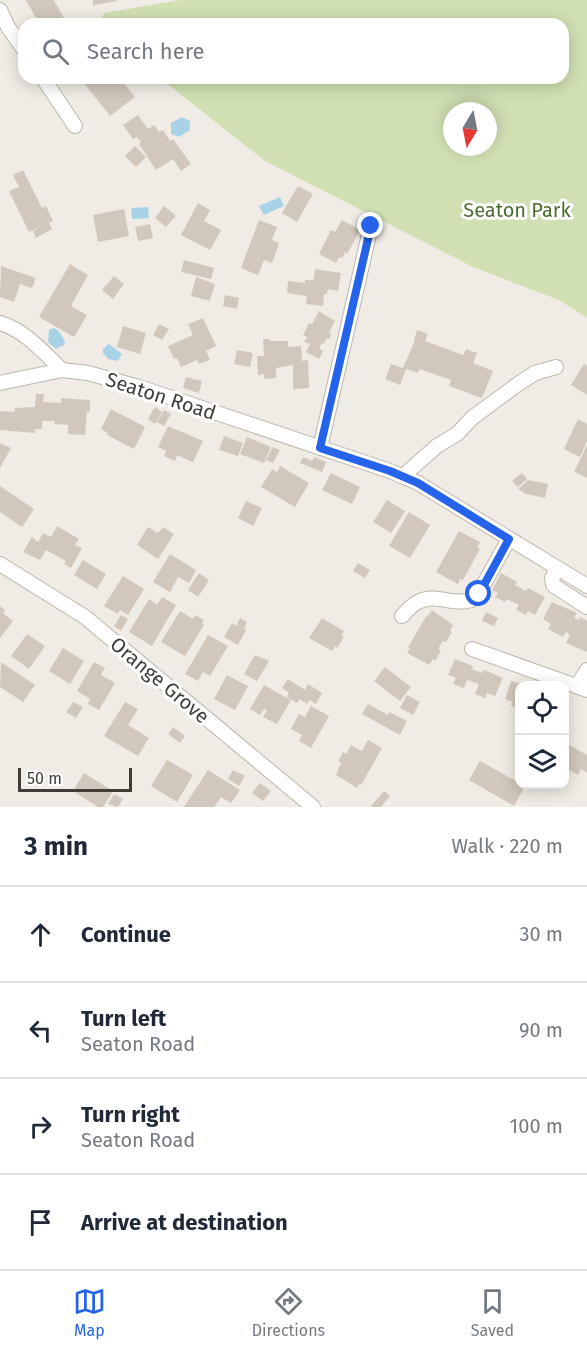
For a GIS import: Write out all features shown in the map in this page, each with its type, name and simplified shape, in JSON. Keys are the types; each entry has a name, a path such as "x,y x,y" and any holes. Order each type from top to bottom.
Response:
{"street":[{"path":"0,9 18,41"},
{"path":"47,84 75,126"},
{"path":"320,448 371,226"},
{"path":"0,323 32,341 62,370"},
{"path":"403,476 437,446 457,434 472,418 518,384 535,373 556,367"},
{"name":"Seaton Road","path":"0,383 62,370 88,373 139,387 403,476 587,586"},
{"path":"402,616 421,600 434,599 461,603 476,598 509,539"},
{"name":"Orange Grove","path":"0,564 85,617 313,807"},
{"path":"558,568 552,578 553,585 587,607"},
{"path":"472,649 582,688 587,670"}],"green space":[{"name":"Seaton Park","path":"181,0 587,0 587,318 559,300 473,267 265,161 168,84 569,84 569,18 102,18 104,13"}],"water":[{"path":"182,117 190,121 190,130 179,137 171,134 171,123"},
{"path":"280,197 284,206 264,215 259,206"},
{"path":"148,207 149,218 132,219 131,208"},
{"path":"53,328 58,330 65,341 64,345 56,349 48,342 49,330"},
{"path":"109,344 122,354 118,361 108,359 103,353 103,349"}],"building":[{"path":"26,0 54,0 64,18 36,18"},
{"path":"93,0 117,0 117,1 93,5"},
{"path":"85,84 125,84 135,97 110,116"},
{"path":"138,115 148,129 154,125 159,132 163,130 170,141 173,139 191,164 181,171 173,159 156,170 139,144 141,142 137,137 133,139 123,125"},
{"path":"135,146 146,157 136,167 125,156"},
{"path":"23,170 42,208 46,206 53,221 49,223 52,229 36,238 33,231 46,224 29,232 9,191 19,187 13,175"},
{"path":"298,186 313,194 297,222 282,213"},
{"path":"198,203 210,210 204,221 221,230 210,250 181,235"},
{"path":"164,206 176,216 166,227 155,218"},
{"path":"124,209 129,236 98,242 93,215"},
{"path":"259,220 277,227 272,240 279,243 272,263 264,260 258,275 241,268"},
{"path":"342,220 360,230 347,254 345,252 336,263 319,254 331,230 335,232"},
{"path":"150,224 153,238 138,241 135,227"},
{"path":"184,260 214,268 211,279 181,272"},
{"path":"70,264 88,275 71,306 87,315 74,337 39,317"},
{"path":"1,266 36,278 32,288 20,284 14,302 0,297"},
{"path":"315,269 341,273 338,291 328,289 327,294 324,294 323,306 306,304 307,296 287,293 288,281 305,283 305,280 314,279"},
{"path":"114,276 124,284 113,299 102,290"},
{"path":"196,277 215,284 210,301 191,296"},
{"path":"225,295 239,298 237,309 223,306"},
{"path":"319,311 335,321 329,333 331,334 329,339 327,338 319,348 323,351 319,359 306,352 310,344 304,342 307,337 303,335"},
{"path":"203,318 216,346 206,351 210,360 199,364 197,360 181,367 168,346 193,335 188,324"},
{"path":"159,324 169,329 162,340 153,335"},
{"path":"123,326 146,333 140,354 117,347"},
{"path":"417,330 428,334 425,341 463,355 466,349 477,353 473,363 493,371 482,398 449,386 451,380 420,369 418,373 406,369 400,385 385,379 391,364 403,368"},
{"path":"263,339 288,341 288,347 301,346 302,361 308,360 309,388 293,389 293,365 276,368 276,378 264,379 264,374 258,375 257,356 264,356"},
{"path":"237,350 253,353 250,367 234,364"},
{"path":"584,364 587,366 587,395 571,385"},
{"path":"186,377 202,381 199,393 183,388"},
{"path":"36,394 44,394 43,402 61,403 61,398 90,400 85,435 68,434 68,425 54,424 55,421 42,421 42,429 35,429 35,433 0,430 0,411 14,412 15,408 35,407"},
{"path":"155,407 162,412 155,424 148,419"},
{"path":"111,409 145,427 134,449 107,435 108,433 101,429"},
{"path":"164,410 171,414 164,426 157,422"},
{"path":"578,419 587,424 587,441 580,457 564,449"},
{"path":"168,426 203,441 193,462 177,455 175,461 164,456 166,451 158,447"},
{"path":"224,436 243,443 238,456 219,450"},
{"path":"247,437 271,447 264,463 240,454"},
{"path":"0,443 11,448 0,468"},
{"path":"587,445 587,478 574,472"},
{"path":"273,447 280,450 273,463 266,460"},
{"path":"303,457 312,461 314,457 326,462 322,472 300,463"},
{"path":"280,466 309,483 295,507 261,487 272,469 277,472"},
{"path":"331,473 360,487 352,504 322,490"},
{"path":"522,473 527,479 518,487 512,481"},
{"path":"528,480 548,484 545,498 526,494 518,489"},
{"path":"0,486 34,509 22,527 0,512"},
{"path":"387,500 405,511 391,533 373,522"},
{"path":"246,501 262,508 253,526 238,518"},
{"path":"409,512 430,525 410,558 389,546"},
{"path":"57,526 79,539 75,545 82,548 71,568 64,564 66,561 46,550 40,560 23,552 32,537 38,542 43,533 51,537"},
{"path":"148,527 158,533 163,527 174,534 158,559 137,545"},
{"path":"459,531 480,542 477,547 480,549 463,580 460,579 458,584 436,572"},
{"path":"170,554 196,570 189,583 178,577 170,592 153,582"},
{"path":"83,560 106,574 97,589 74,575"},
{"path":"358,563 370,570 365,578 353,571"},
{"path":"199,573 209,580 198,597 188,590"},
{"path":"501,573 517,582 515,585 526,591 528,588 545,597 535,615 528,611 526,615 516,610 519,605 507,599 505,602 495,597 498,593 492,590"},
{"path":"123,576 144,589 128,615 120,610 118,614 104,606"},
{"path":"162,597 176,605 152,646 129,632 149,599 157,605"},
{"path":"552,602 577,613 574,618 579,620 580,617 587,621 587,652 566,643 570,635 566,632 563,637 548,629 551,624 543,619"},
{"path":"0,606 5,610 3,613 13,621 0,638"},
{"path":"432,610 453,625 446,642 443,641 438,649 441,650 435,661 433,659 429,665 407,653 410,648 408,647"},
{"path":"180,611 193,619 195,615 204,620 202,624 204,625 185,656 161,642"},
{"path":"486,612 498,618 494,626 482,621"},
{"path":"121,615 128,619 121,631 114,626"},
{"path":"240,618 247,622 244,628 246,630 238,645 224,637 232,623 236,626"},
{"path":"322,618 344,631 341,636 344,637 337,648 335,646 332,651 309,638"},
{"path":"27,634 45,646 29,669 11,656"},
{"path":"208,635 228,646 210,676 203,672 198,681 185,674"},
{"path":"63,648 84,661 70,684 49,671"},
{"path":"255,655 269,661 257,681 244,674"},
{"path":"455,659 473,666 472,669 482,673 484,670 503,678 495,696 487,693 485,698 475,694 479,684 467,680 464,688 453,684 456,678 448,675"},
{"path":"1,662 35,685 23,702 0,687"},
{"path":"94,662 105,668 101,675 115,683 99,710 88,704 90,699 77,691"},
{"path":"385,667 411,687 400,701 374,681"},
{"path":"227,675 248,686 235,710 214,699"},
{"path":"288,679 305,690 308,684 322,693 316,704 310,700 307,704 300,699 297,703 287,697 289,693 282,688"},
{"path":"511,681 515,682 515,707 511,706 513,702 505,699"},
{"path":"264,685 291,700 277,724 263,717 267,710 264,709 260,715 250,709"},
{"path":"407,695 420,702 413,715 400,708"},
{"path":"73,702 83,707 76,718 66,712"},
{"path":"125,702 138,709 128,725 149,738 138,756 104,736"},
{"path":"368,704 388,715 389,712 407,721 400,735 362,714"},
{"path":"311,706 329,716 311,748 299,741 302,735 291,729 299,714 305,717"},
{"path":"173,727 185,736 180,743 168,734"},
{"path":"368,740 382,748 361,785 359,784 357,788 336,775 341,763 338,761 351,745 362,751"},
{"path":"569,745 587,755 587,773 581,769 578,775 569,770"},
{"path":"167,760 193,775 177,802 151,786"},
{"path":"480,761 515,780 515,789 523,789 514,806 469,780"},
{"path":"208,770 240,790 231,803 221,797 214,807 184,807"},
{"path":"233,770 245,776 239,786 228,779"},
{"path":"84,773 113,791 103,807 98,807 73,791"},
{"path":"260,783 271,791 263,801 252,793"},
{"path":"384,791 390,796 381,807 371,806"},
{"path":"114,794 123,799 118,807 108,804"}],"route":[{"path":"371,226 320,448 390,471 418,483 509,539 479,594"}]}
